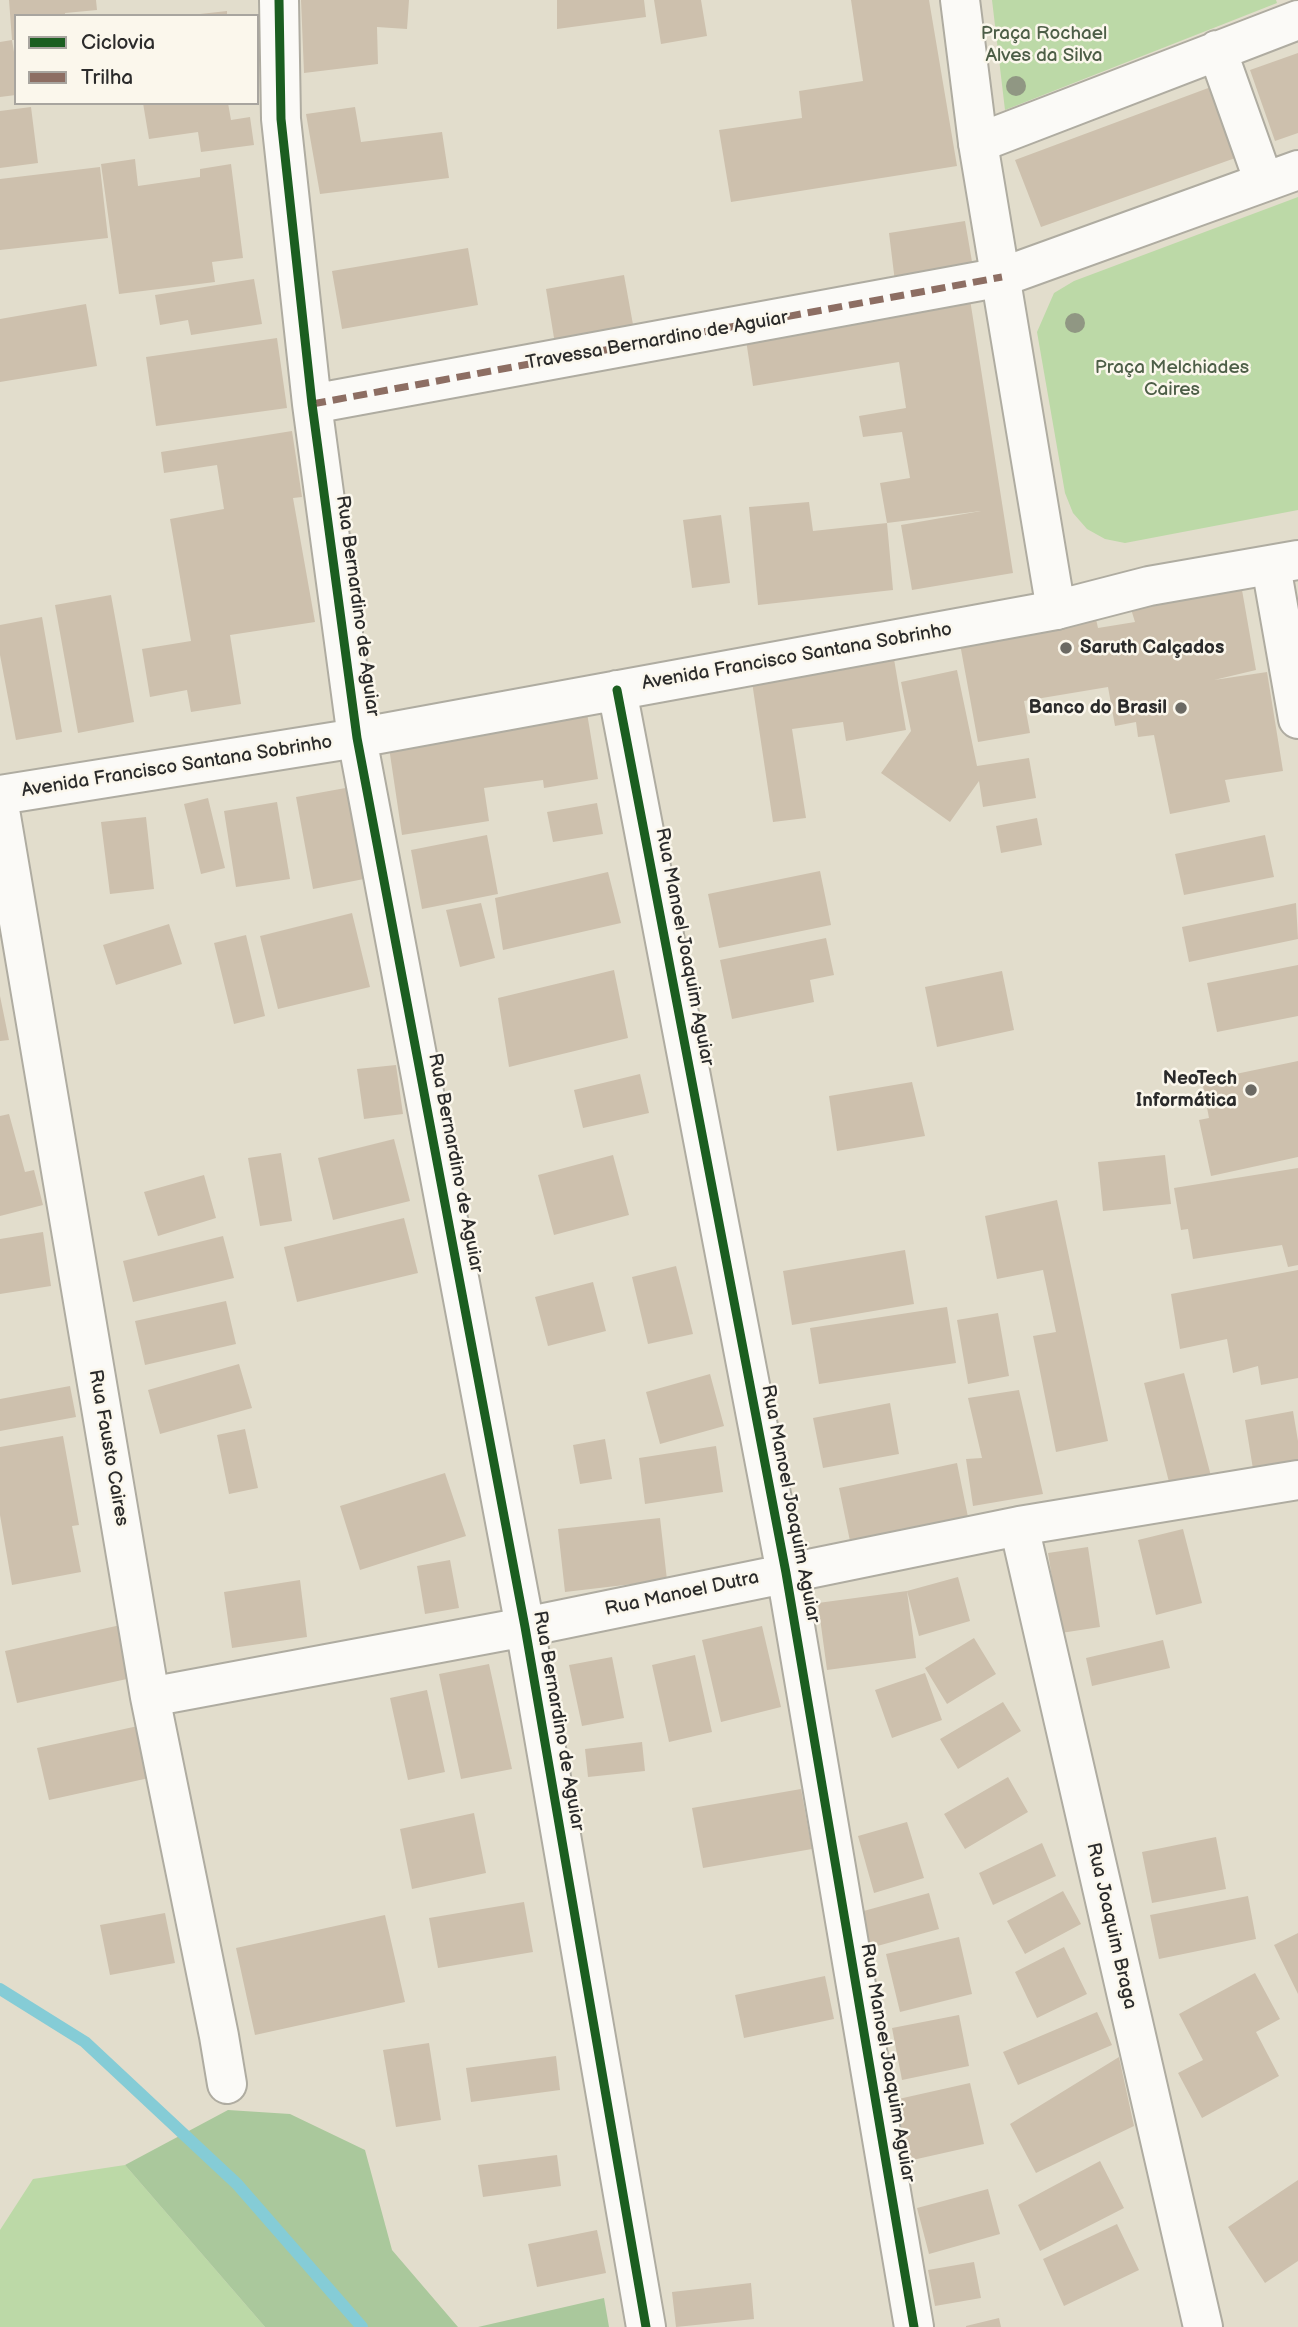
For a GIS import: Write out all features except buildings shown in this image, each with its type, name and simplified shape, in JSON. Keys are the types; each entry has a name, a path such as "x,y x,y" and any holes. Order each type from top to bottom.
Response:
{"street":[{"name":"Rua Bernardino de Aguiar","path":"279,0 281,119 313,404 357,738 524,1627 646,2327"},
{"path":"960,0 978,143 1056,610 1149,586 1285,563 1298,719"},
{"path":"978,143 1298,20"},
{"path":"1002,277 1281,176 1217,50"},
{"name":"Travessa Bernardino de Aguiar","path":"313,404 1002,277"},
{"name":"Avenida Francisco Santana Sobrinho","path":"0,795 357,738 1056,610"},
{"name":"Rua Manoel Joaquim Aguiar","path":"617,690 786,1573 914,2327"},
{"name":"Rua Fausto Caires","path":"0,810 150,1697 227,2084"},
{"name":"Rua Manoel Dutra","path":"150,1697 524,1627 1019,1526 1298,1480"},
{"name":"Rua Joaquim Braga","path":"1019,1526 1203,2327"}],"green space":[{"name":"Praça Rochael Alves da Silva","path":"992,0 1276,0 1277,3 1005,110"},
{"name":"Praça Melchiades Caires","path":"1298,197 1298,510 1125,543 1105,539 1087,529 1073,513 1065,493 1037,332 1054,293 1074,281"},
{"path":"228,2110 290,2114 365,2150 392,2250 458,2327 265,2327 125,2165"},
{"path":"125,2165 265,2327 0,2327 0,2230 33,2179"},
{"path":"604,2298 609,2327 478,2327"}],"waterway":[{"path":"0,1989 85,2042 237,2184 362,2327"}],"marked path":[{"path":"312,404 1002,277"}],"cycle path":[{"path":"279,0 281,119 312,404 357,738 525,1627 646,2327"},
{"path":"617,690 786,1573 914,2327"}],"place":[{"name":"Saruth Calçados","path":"1066,648"},
{"name":"Banco do Brasil","path":"1181,708"},
{"name":"NeoTech Informática","path":"1251,1090"}]}
